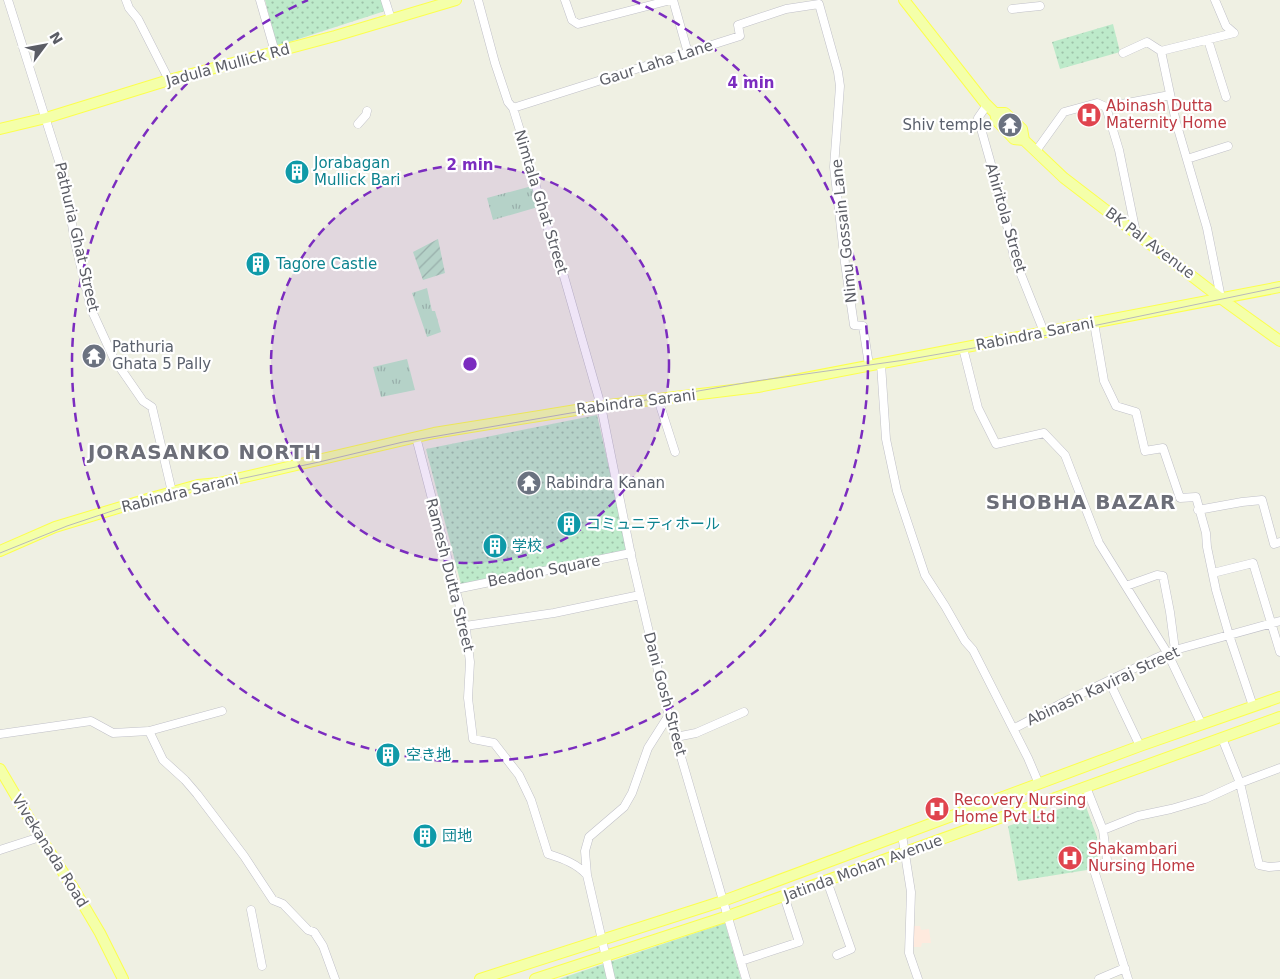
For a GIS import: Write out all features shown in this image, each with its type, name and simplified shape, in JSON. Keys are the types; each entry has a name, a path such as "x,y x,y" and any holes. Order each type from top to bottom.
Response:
{"main road":[{"name":"Jadula Mullick Rd","path":"0,129 46,118 169,80 456,0"},
{"name":"BK Pal Avenue","path":"904,0 995,113 997,121 1014,139 1024,140 1064,178 1280,341"},
{"name":"Rabindra Sarani","path":"0,551 54,527 172,492 416,437 488,423 601,406 758,387 1280,287"},
{"path":"480,979 723,901 1140,746 1280,697"},
{"name":"Jatinda Mohan Avenue","path":"540,978 728,916 1280,717"},
{"name":"Vivekanada Road","path":"0,769 100,933 123,979"}],"street":[{"name":"Pathuria Ghat Street","path":"8,0 64,177 75,242 91,309 114,359 143,401 152,407 172,492"},
{"path":"126,0 129,8 138,19 169,80"},
{"path":"260,0 275,52"},
{"path":"385,0 391,19"},
{"name":"Nimtala Ghat Street","path":"478,0 495,63 508,102 513,108 554,250 563,273 601,406"},
{"path":"565,0 572,20 578,24 672,0 688,53"},
{"path":"1160,51 1234,33 1226,26 1215,0"},
{"name":"Nimu Gossain Lane","path":"786,9 819,4 838,72 840,86 835,141 835,176 854,326 864,326 869,365"},
{"path":"1012,9 1040,6"},
{"name":"Gaur Laha Lane","path":"513,108 740,36 738,24 786,9"},
{"path":"1208,40 1226,96"},
{"path":"1123,53 1147,42 1160,51 1176,122 1207,228 1221,298"},
{"path":"1036,151 1064,112 1096,103 1106,107 1170,95"},
{"name":"Ahiritola Street","path":"987,105 978,118 1002,203 1014,257 1044,332"},
{"path":"1106,107 1119,150 1136,233"},
{"path":"1187,159 1228,146"},
{"path":"1094,323 1104,381 1116,406 1136,412 1145,450 1163,448 1180,498 1196,497 1198,510 1206,533 1212,573 1229,634 1254,706"},
{"path":"963,348 978,408 996,444 1044,433 1065,455 1099,543 1171,652 1201,724"},
{"path":"881,364 888,448 897,491 924,575 972,650 1028,758 1039,784"},
{"path":"658,399 675,452"},
{"name":"Dani Gosh Street","path":"601,406 640,595 669,715 746,979"},
{"name":"Ramesh Dutta Street","path":"416,437 465,626 470,662 468,698 473,739 494,743 519,775 531,800 548,854 580,867 587,875"},
{"path":"1198,510 1262,500 1274,544 1280,542"},
{"name":"Beadon Square","path":"456,589 631,553"},
{"path":"1212,573 1253,563 1280,652"},
{"path":"1126,586 1156,575 1162,576 1170,612 1171,652"},
{"path":"465,626 554,613 640,595"},
{"name":"Abinash Kaviraj Street","path":"1013,729 1109,680 1171,652 1229,634 1280,622"},
{"path":"1109,680 1140,746"},
{"path":"0,734 91,721 113,732 149,731 222,711"},
{"path":"676,737 696,733 744,712"},
{"path":"611,979 587,875 585,851 589,837 624,807 632,793 648,748 669,715"},
{"path":"149,731 163,760 197,794 244,856 273,900 283,904 308,930 314,932 323,946 334,979"},
{"path":"1222,738 1240,783 1258,865 1280,866"},
{"path":"1103,830 1138,816 1205,799 1280,768"},
{"path":"1086,787 1103,830 1107,860 1094,870 1128,979"},
{"path":"902,835 911,892 909,953 918,979"},
{"path":"0,850 40,837"},
{"path":"827,881 851,949 837,955"},
{"path":"741,961 799,942 784,896"},
{"path":"251,910 262,966"},
{"path":"1099,979 1125,968"}],"shaded area":[{"path":"911,926 920,926 921,930 929,929 931,943 922,943 921,947 913,947"}],"green space":[{"path":"265,0 385,0 388,10 277,46"},
{"path":"1113,24 1120,52 1060,69 1052,42"},
{"path":"532,186 538,207 493,220 487,198"},
{"path":"438,239 445,273 423,280 413,252"},
{"path":"427,288 432,311 435,311 441,332 427,337 412,293"},
{"path":"407,359 415,390 381,397 373,367"},
{"path":"597,415 629,556 462,588 426,449"},
{"path":"1084,801 1097,837 1098,856 1087,870 1018,881 1008,826"},
{"path":"725,923 741,979 559,979"}],"tram line":[{"path":"0,553 67,526 151,498 403,442 756,381 905,360 1054,334 1280,287"}],"place":[{"name":"Abinash Dutta Maternity Home","path":"1089,115"},
{"name":"Shiv temple","path":"1010,125"},
{"name":"Jorabagan Mullick Bari","path":"297,172"},
{"name":"Tagore Castle","path":"258,264"},
{"name":"Pathuria Ghata 5 Pally","path":"94,356"},
{"name":"Rabindra Kanan","path":"529,483"},
{"name":"コミュニティホール","path":"569,524"},
{"name":"学校","path":"495,546"},
{"name":"空き地","path":"388,755"},
{"name":"Recovery Nursing Home Pvt Ltd","path":"937,809"},
{"name":"団地","path":"425,836"},
{"name":"Shakambari Nursing Home","path":"1070,858"}],"district":[{"name":"JORASANKO NORTH","path":"205,452"},
{"name":"SHOBHA BAZAR","path":"1081,502"}]}
